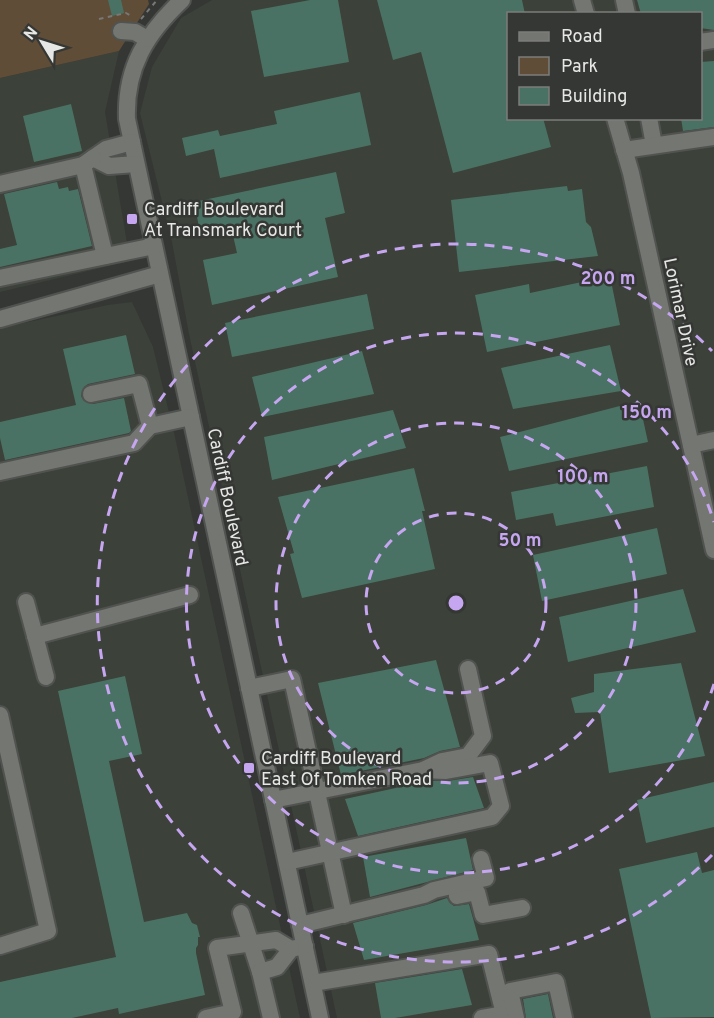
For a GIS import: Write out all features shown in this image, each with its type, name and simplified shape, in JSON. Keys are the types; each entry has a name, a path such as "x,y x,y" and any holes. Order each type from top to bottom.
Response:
{"street":[{"name":"Cardiff Boulevard","path":"182,0 163,19 139,53 128,84 127,119 287,862 300,925 298,947 313,983 320,1018"},
{"path":"121,32 135,32 147,39"},
{"name":"Lorimar Drive","path":"616,120 691,445 711,520 714,550"},
{"path":"649,120 654,145"},
{"path":"624,150 714,137"},
{"path":"0,184 88,161 106,149 132,142"},
{"path":"88,161 109,166 136,164"},
{"path":"88,161 105,256"},
{"path":"0,278 154,246"},
{"path":"0,319 160,274"},
{"path":"91,394 139,384 150,426"},
{"path":"0,472 134,444 150,426 191,417"},
{"path":"691,445 714,440"},
{"path":"35,636 190,595"},
{"path":"26,602 46,677"},
{"path":"423,770 442,761 468,756 483,736 468,669"},
{"path":"249,688 292,679 344,915"},
{"path":"0,716 48,931 0,946"},
{"path":"273,800 423,770 446,771 490,763 501,806 492,817 287,862"},
{"path":"300,925 486,878 481,859"},
{"path":"424,895 436,900 477,892 483,915 522,908"},
{"path":"241,913 260,972 271,1018"},
{"path":"206,1018 233,1012 217,948 276,940 298,947 277,967 260,972"},
{"path":"313,983 489,954 508,1017"},
{"path":"508,1017 510,991 556,982 564,1018"},
{"path":"482,1018 508,1017"}],"path":[{"path":"151,6 157,0"}],"shaded area":[{"path":"212,0 714,0 714,1018 337,1018 189,334 172,242 140,113 152,67 181,18"},
{"path":"119,51 105,112 130,261 0,292 0,78"},
{"path":"132,302 153,347 175,437 300,1018 0,1018 0,328"}],"green space":[{"path":"0,0 148,0 149,4 119,51 0,78"}],"building":[{"path":"108,0 121,0 124,13 112,16"},
{"path":"310,0 338,0 349,62 264,77 251,11"},
{"path":"377,0 522,0 525,12 507,12 507,120 544,120 551,147 453,173 421,52 393,60"},
{"path":"637,0 714,0 714,30 702,28 702,12 640,12"},
{"path":"714,61 714,127 683,131 681,120 702,120 702,62"},
{"path":"360,92 371,145 220,178 214,149 186,156 182,138 218,130 220,136 277,124 274,111"},
{"path":"71,104 82,151 34,162 23,116"},
{"path":"336,172 345,213 325,218 338,277 212,305 203,260 237,253 232,231 201,237 194,202"},
{"path":"57,182 59,189 68,187 69,191 78,189 92,246 0,267 0,249 17,245 4,194"},
{"path":"567,186 568,191 582,189 586,222 591,227 598,256 459,272 451,200"},
{"path":"610,276 620,325 487,352 475,295 529,284 530,293"},
{"path":"367,294 374,329 232,357 225,323"},
{"path":"126,335 135,374 88,384 84,387 81,396 84,401 93,404 124,398 131,431 5,460 0,438 0,422 76,405 63,349"},
{"path":"610,345 621,391 513,409 501,368"},
{"path":"362,351 374,394 262,417 252,377"},
{"path":"639,401 648,442 509,471 500,437"},
{"path":"393,410 406,448 272,480 264,437"},
{"path":"647,466 654,507 556,526 553,513 516,520 511,492"},
{"path":"414,468 425,511 422,511 435,569 302,598 290,554 294,553 278,497"},
{"path":"657,528 667,574 542,601 533,555"},
{"path":"683,589 696,632 568,662 559,617"},
{"path":"436,660 460,747 440,751 424,758 341,775 318,683"},
{"path":"681,663 705,756 609,773 600,712 575,713 571,698 594,692 594,674"},
{"path":"125,676 142,754 109,761 144,922 187,913 192,923 197,925 200,937 198,937 196,953 205,995 119,1014 118,1008 72,1018 0,1018 0,982 116,957 58,691"},
{"path":"473,777 484,808 358,836 345,799 428,781"},
{"path":"714,782 714,827 646,843 637,800"},
{"path":"466,838 473,870 370,897 363,857"},
{"path":"697,852 702,873 714,870 714,1017 651,1018 619,869"},
{"path":"447,898 454,906 469,904 479,940 364,960 353,923"},
{"path":"462,969 472,1005 395,1018 381,1018 375,983"},
{"path":"548,994 553,1018 526,1018 523,999"}],"place":[{"name":"Cardiff Boulevard At Transmark Court","path":"132,219"},
{"name":"Cardiff Boulevard East Of Tomken Road","path":"249,768"}]}
